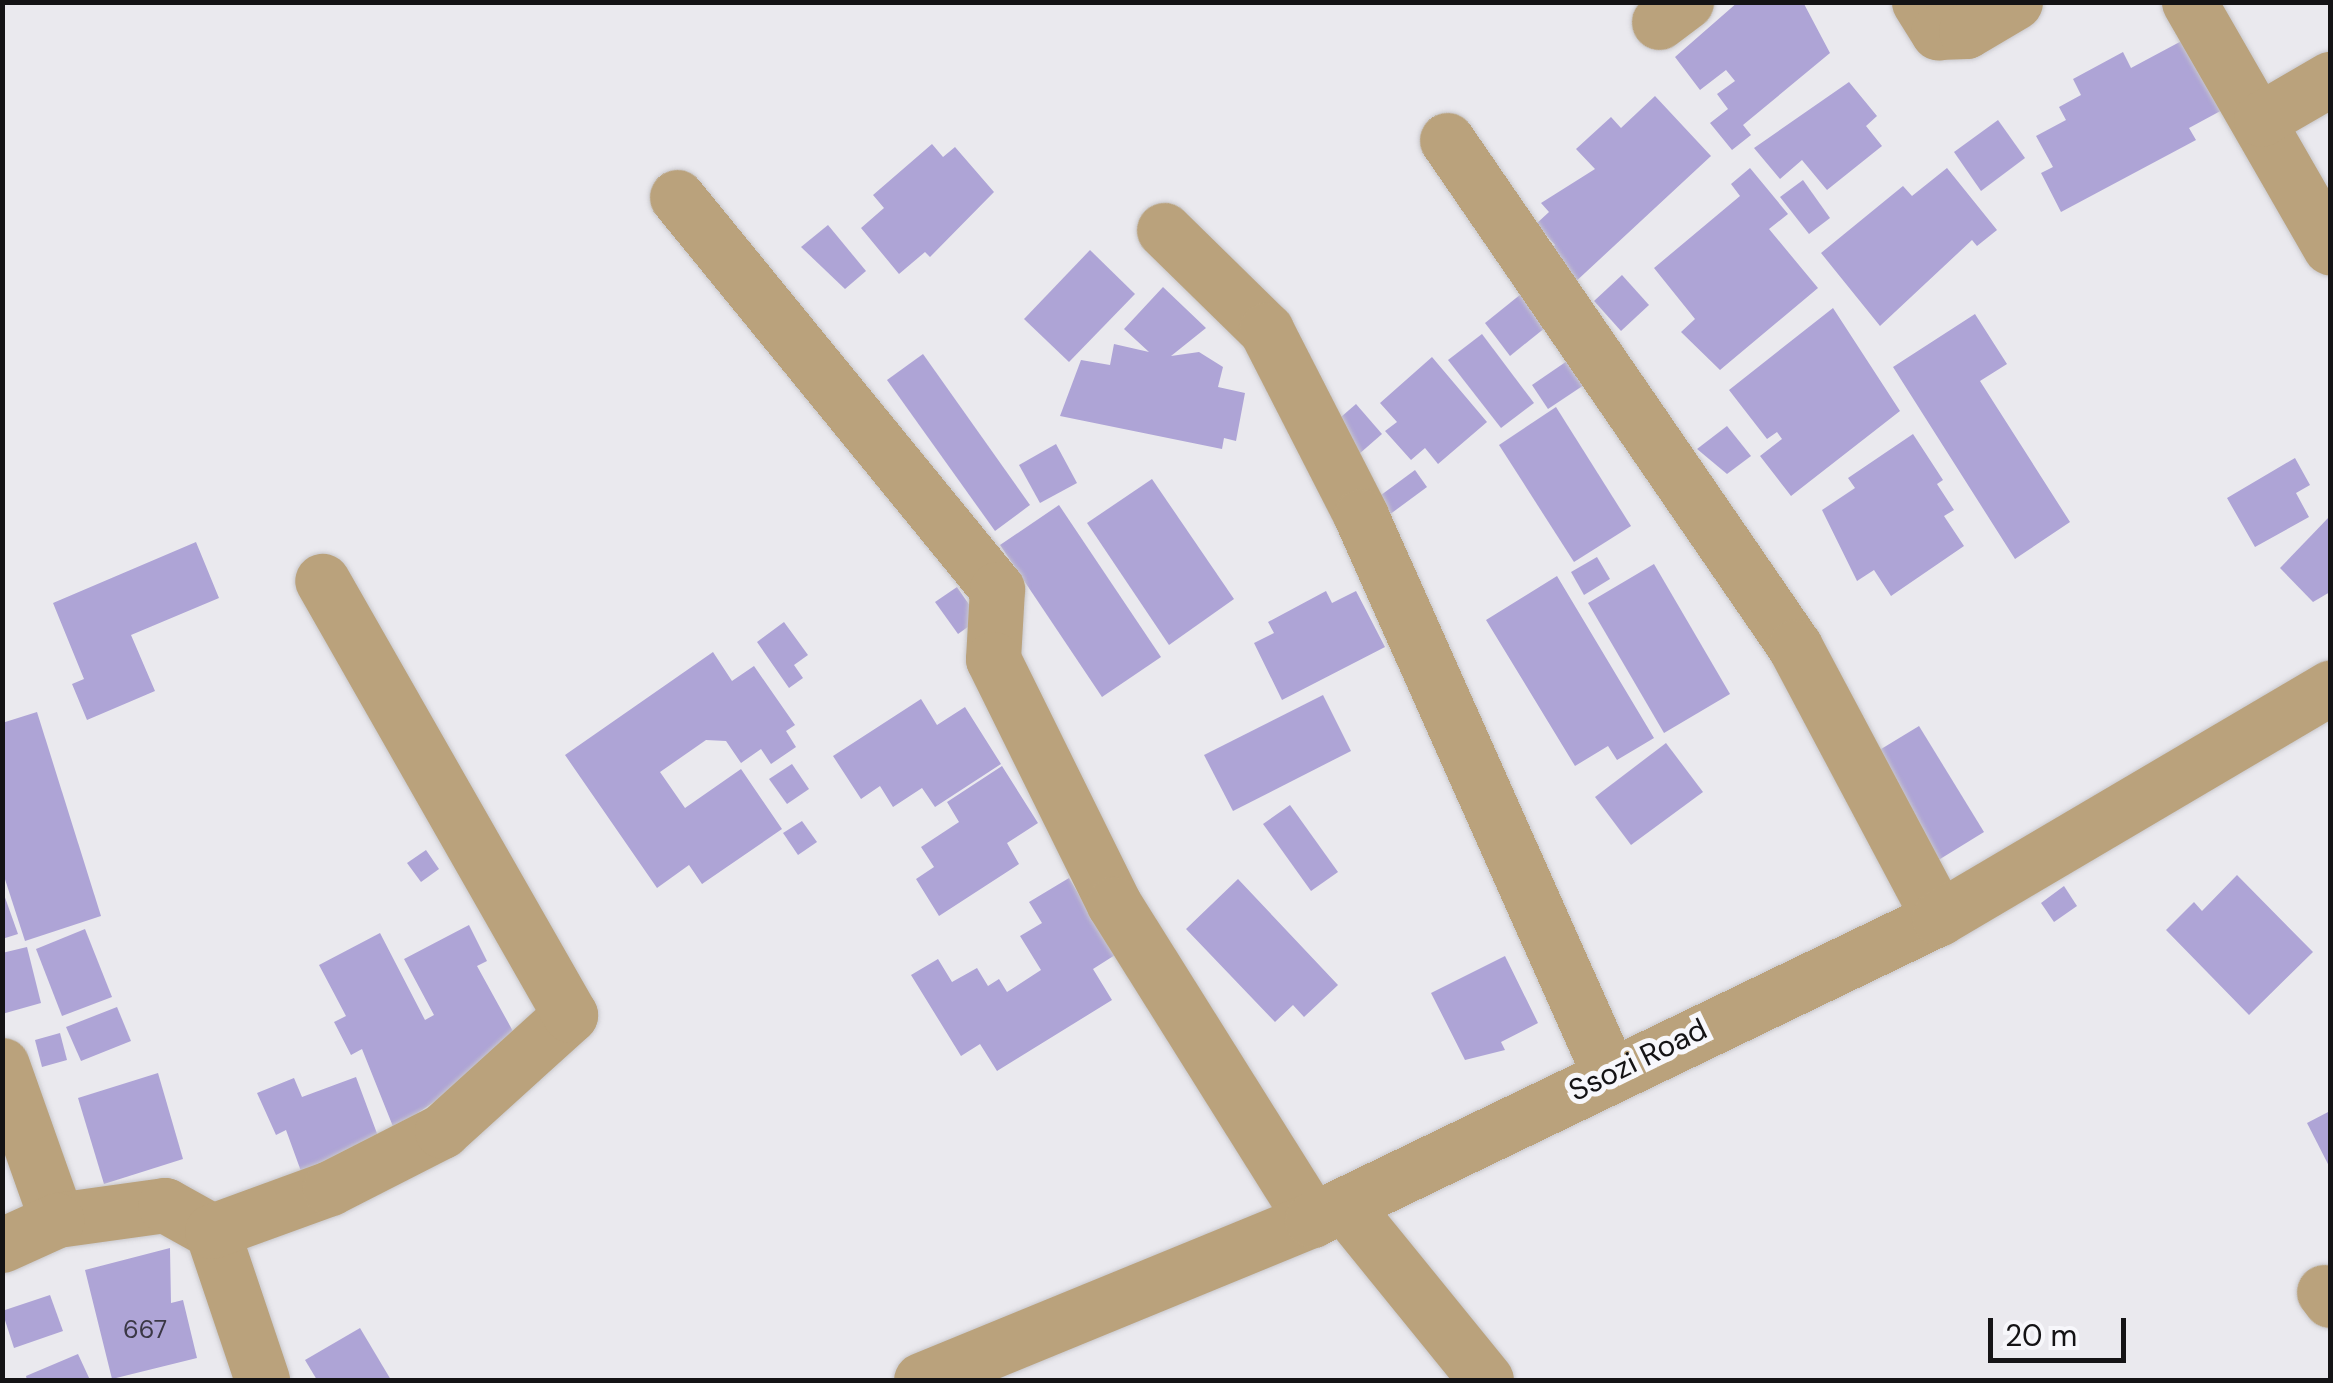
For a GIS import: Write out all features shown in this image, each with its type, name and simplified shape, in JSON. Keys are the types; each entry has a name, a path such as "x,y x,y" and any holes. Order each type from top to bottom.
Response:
{"street":[{"path":"1919,2 1938,32 1966,31 2014,2"},
{"path":"2188,2 2260,119 2330,247"},
{"path":"2260,119 2330,80"},
{"path":"1446,140 1796,646 1939,918"},
{"path":"677,197 996,590 993,660 1114,904 1328,1213 1486,1380"},
{"path":"1164,230 1266,330 1361,516 1609,1073"},
{"path":"212,1231 330,1188 442,1131 570,1015 322,581"},
{"name":"Ssozi Road","path":"921,1380 1328,1213 1609,1073 1939,918 2330,688"},
{"path":"2,1065 57,1220"},
{"path":"2,1245 57,1220 165,1205 212,1231 262,1380"}],"building":[{"path":"1738,2 1803,2 1830,53 1743,125 1751,135 1732,150 1710,123 1728,109 1717,94 1735,81 1726,70 1700,90 1675,57"},
{"path":"2189,37 2226,108 2189,128 2196,140 2061,212 2041,173 2053,167 2036,136 2066,120 2059,107 2081,95 2073,79 2123,52 2131,68"},
{"path":"1849,82 1877,116 1866,126 1882,146 1827,190 1802,160 1780,179 1754,148"},
{"path":"1655,96 1711,156 1572,285 1545,256 1555,245 1536,224 1549,212 1541,203 1595,169 1576,149 1611,117 1621,128"},
{"path":"1998,120 2025,158 1981,191 1954,152"},
{"path":"932,144 943,157 955,147 994,192 930,257 925,252 899,274 861,228 884,208 873,195"},
{"path":"1750,168 1788,214 1769,229 1818,288 1720,370 1681,332 1695,319 1654,268 1740,196 1731,184"},
{"path":"1947,168 1997,230 1977,246 1972,240 1880,326 1821,253 1903,186 1912,196"},
{"path":"1803,180 1830,218 1809,234 1780,197"},
{"path":"828,225 866,271 845,289 801,247"},
{"path":"1090,250 1135,294 1069,362 1024,319"},
{"path":"1622,275 1649,305 1621,331 1594,301"},
{"path":"1163,287 1206,328 1171,356 1199,352 1223,367 1218,387 1245,393 1236,441 1224,438 1222,449 1060,416 1081,360 1110,365 1114,344 1149,352 1124,329"},
{"path":"1526,290 1551,323 1510,356 1485,323"},
{"path":"1833,308 1900,411 1791,496 1760,456 1782,439 1777,432 1767,439 1729,390"},
{"path":"1975,314 2007,364 1980,381 2070,522 2015,559 1893,367"},
{"path":"1482,334 1534,403 1501,428 1448,360"},
{"path":"923,354 1030,505 995,531 887,380"},
{"path":"1432,357 1487,422 1438,464 1425,448 1411,460 1385,431 1397,422 1380,403"},
{"path":"1570,359 1587,383 1548,409 1532,385"},
{"path":"1356,404 1382,434 1351,461 1326,430"},
{"path":"1556,407 1631,526 1574,562 1499,445"},
{"path":"1727,426 1751,456 1727,474 1697,449"},
{"path":"1913,434 1943,480 1937,484 1954,510 1944,516 1964,546 1891,596 1874,570 1857,581 1822,510 1855,488 1848,478"},
{"path":"1056,444 1077,483 1040,503 1019,465"},
{"path":"2295,458 2310,485 2296,493 2309,517 2255,547 2227,498"},
{"path":"1415,470 1427,487 1389,515 1377,498"},
{"path":"1152,479 1234,599 1169,645 1087,523"},
{"path":"1059,505 1161,657 1102,697 1000,545"},
{"path":"2330,516 2330,592 2313,602 2280,568"},
{"path":"196,542 219,598 131,635 155,691 87,720 72,684 84,679 53,603"},
{"path":"1597,557 1610,579 1584,595 1571,572"},
{"path":"1654,564 1730,694 1664,733 1588,603"},
{"path":"1557,576 1654,738 1617,760 1608,746 1575,766 1486,620"},
{"path":"957,587 979,619 958,634 935,602"},
{"path":"1326,591 1332,603 1356,591 1385,647 1282,700 1254,643 1274,633 1268,622"},
{"path":"784,622 808,655 794,665 803,678 789,688 757,642"},
{"path":"713,652 732,681 754,666 795,725 786,731 796,747 771,764 761,749 741,763 726,741 706,740 660,772 685,808 741,769 782,829 702,884 689,865 657,888 565,755"},
{"path":"1323,695 1351,751 1233,811 1204,755"},
{"path":"921,699 937,725 965,707 1001,764 935,807 922,788 893,807 880,786 861,799 833,756"},
{"path":"37,712 101,916 25,941 2,870 2,723"},
{"path":"1919,726 1984,832 1932,864 1868,757"},
{"path":"1666,743 1703,792 1631,845 1595,797"},
{"path":"792,764 809,789 787,804 769,779"},
{"path":"1002,766 1038,823 1007,843 1019,864 939,916 916,879 934,867 921,847 959,822 947,802"},
{"path":"1290,805 1338,872 1311,891 1263,824"},
{"path":"802,821 817,842 798,855 783,833"},
{"path":"426,850 439,869 421,882 407,863"},
{"path":"2237,875 2313,952 2249,1015 2166,930 2194,902 2202,911"},
{"path":"1069,878 1115,955 1093,969 1112,1000 997,1071 980,1044 961,1056 911,975 938,959 952,982 977,968 988,986 999,979 1007,992 1041,970 1020,936 1042,923 1029,902"},
{"path":"1238,879 1338,985 1304,1017 1293,1005 1275,1022 1186,929"},
{"path":"2064,886 2077,906 2054,922 2041,903"},
{"path":"2,889 18,934 2,939"},
{"path":"469,925 487,961 477,966 520,1044 394,1129 362,1049 351,1055 334,1022 346,1016 319,965 380,933 425,1020 434,1015 404,959"},
{"path":"85,929 112,997 62,1016 36,949"},
{"path":"27,947 41,1003 2,1014 2,953"},
{"path":"1505,956 1538,1023 1501,1042 1505,1050 1465,1060 1431,993"},
{"path":"117,1007 131,1041 81,1061 66,1027"},
{"path":"60,1033 67,1060 42,1067 35,1040"},
{"path":"158,1073 183,1159 104,1184 78,1098"},
{"path":"356,1077 385,1155 306,1185 286,1130 276,1135 257,1093 294,1078 302,1097"},
{"path":"2330,1111 2330,1168 2307,1123"},
{"path":"170,1248 171,1303 183,1300 197,1358 112,1379 85,1270"},
{"path":"50,1295 63,1331 14,1348 2,1311"},
{"path":"360,1328 391,1380 317,1380 305,1360"},
{"path":"78,1354 90,1380 27,1380 26,1376"}]}
